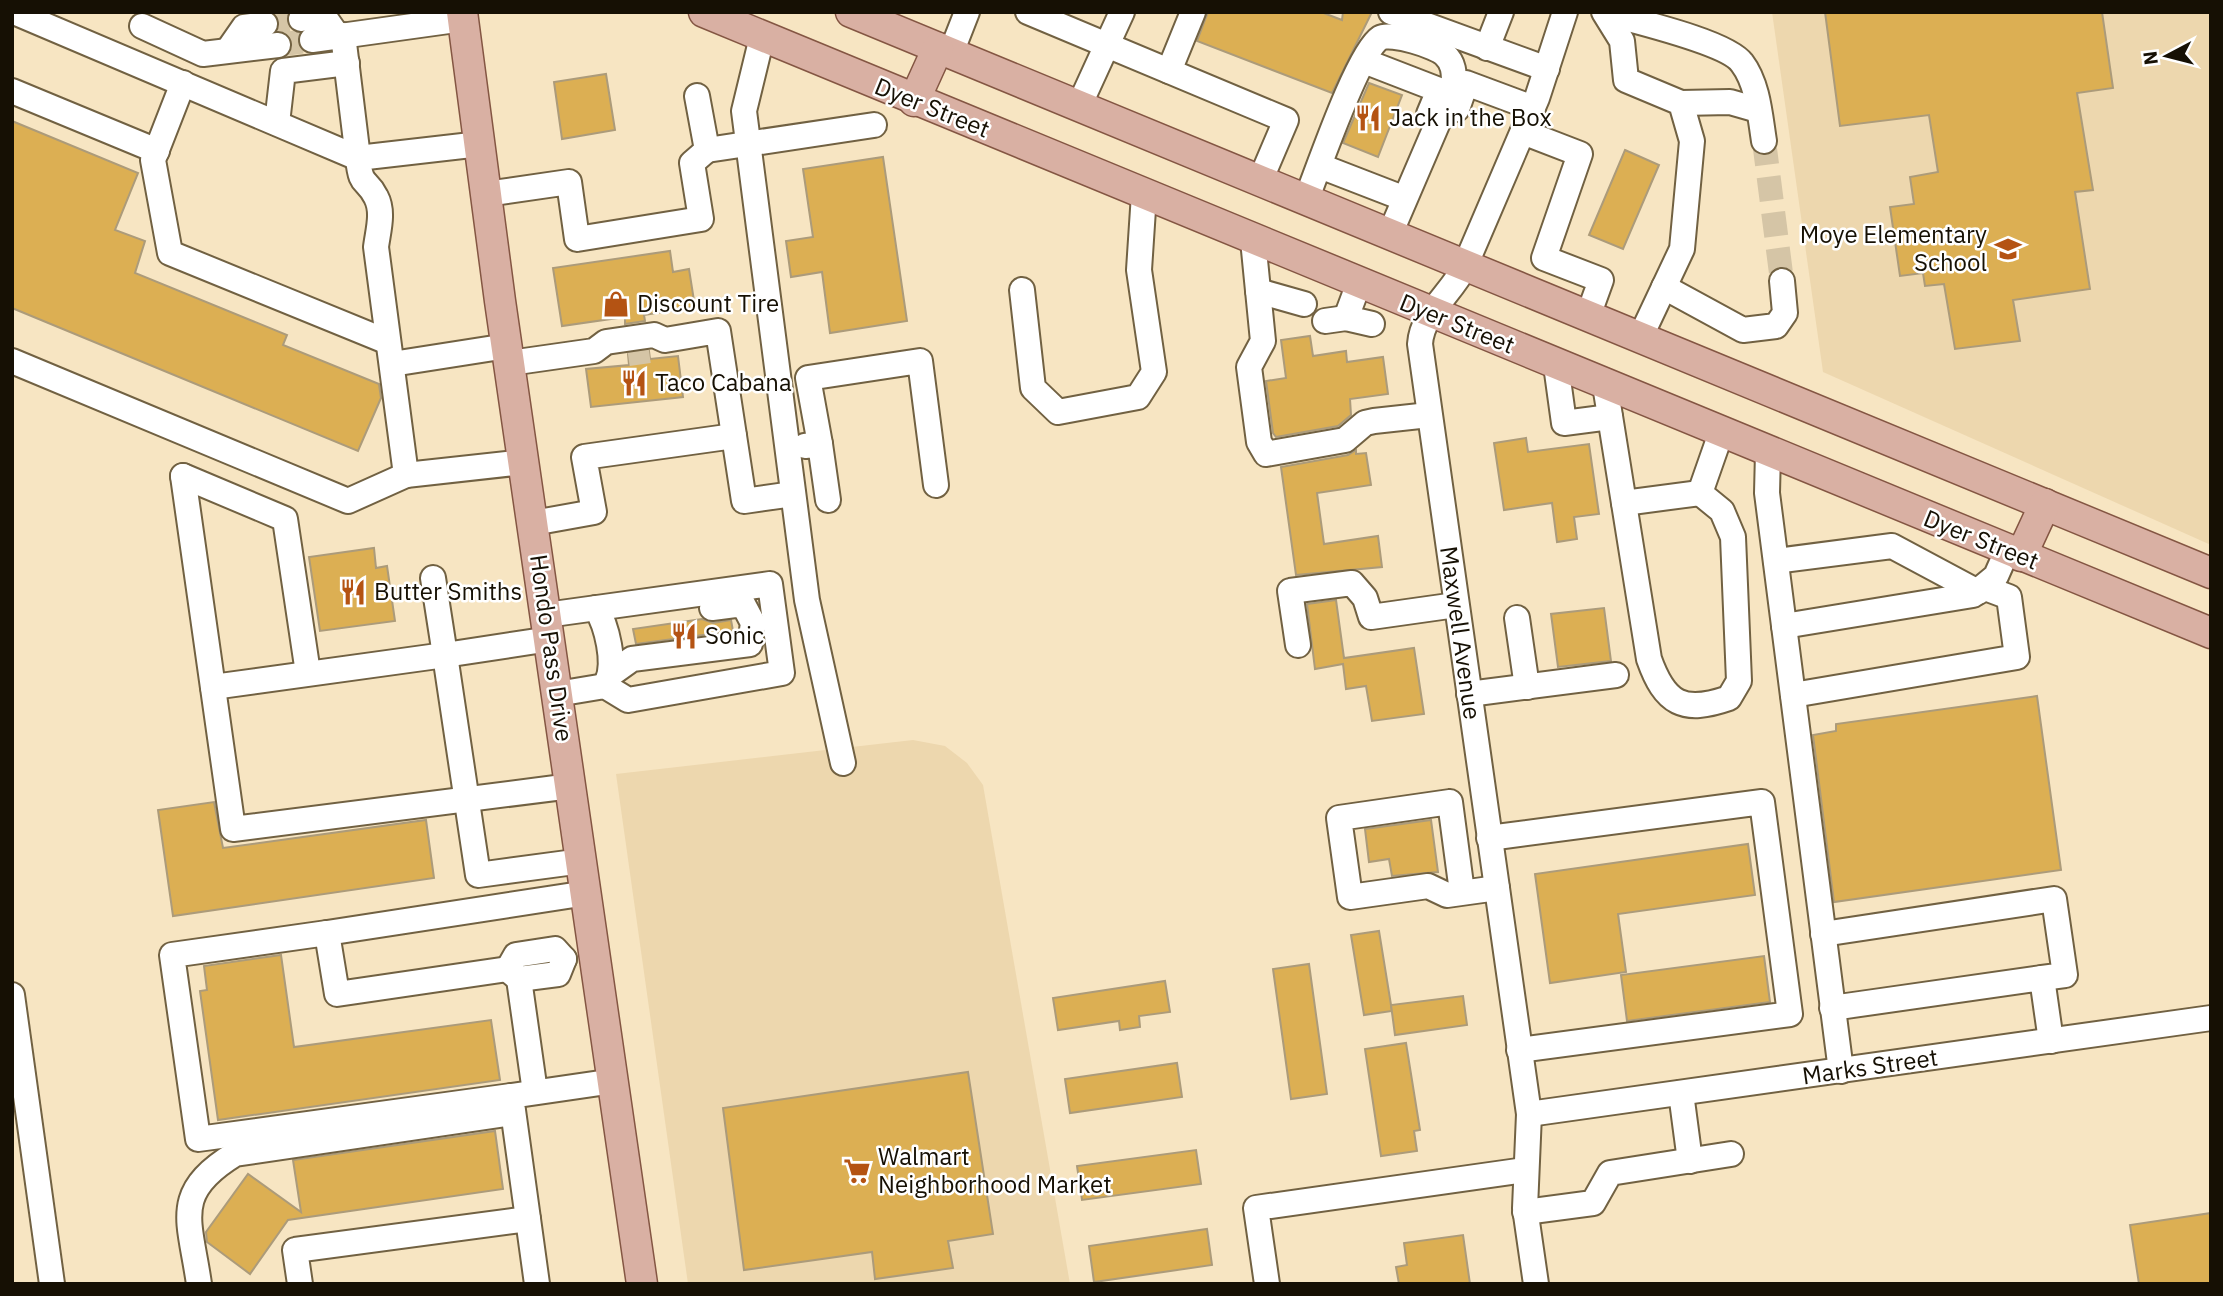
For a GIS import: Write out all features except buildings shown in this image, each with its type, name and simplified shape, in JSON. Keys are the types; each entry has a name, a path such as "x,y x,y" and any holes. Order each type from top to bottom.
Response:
{"main road":[{"name":"Dyer Street","path":"704,12 914,101 2211,633"},
{"path":"851,12 2211,573"},
{"name":"Hondo Pass Drive","path":"463,16 508,355 642,1284"},
{"path":"914,101 944,51"},
{"path":"2014,553 2045,504"}],"street":[{"path":"14,12 358,158 480,144"},
{"path":"944,51 967,12"},
{"path":"1028,12 1286,120 1260,181"},
{"path":"1079,106 1109,46 1122,12"},
{"path":"1170,71 1193,12"},
{"path":"1391,12 1547,69"},
{"path":"1488,48 1501,12"},
{"name":"Maxwell Avenue","path":"1536,1284 1525,1212 1529,1114 1420,344 1423,326 1453,289 1465,266 1533,108 1565,12"},
{"path":"1605,12 1622,41 1626,80 1681,103 1730,102 1758,110"},
{"path":"1605,12 1710,44 1742,62 1754,89 1764,141"},
{"path":"406,475 376,247 381,210 376,195 360,179 347,63 340,35 323,15 308,36 326,52 340,35 463,16"},
{"path":"128,60 145,19 203,54 275,40"},
{"path":"1306,200 1364,61 1378,39 1392,34 1444,53 1454,69 1454,85 1400,197"},
{"path":"762,37 744,111 805,579 843,763"},
{"path":"1364,61 1439,90 1400,197 1390,234"},
{"path":"277,124 283,71 347,63"},
{"path":"183,83 153,160 170,253 390,353 508,355 594,351 610,357 718,331 744,501 793,494"},
{"path":"1320,166 1420,203 1466,83 1533,108"},
{"path":"12,90 157,150"},
{"path":"697,96 706,150"},
{"path":"1640,338 1682,249 1692,141 1681,103"},
{"path":"486,194 569,182 577,239 701,219 692,163 706,150 874,125"},
{"path":"1523,132 1580,154 1530,292"},
{"path":"1022,290 1033,388 1058,412 1138,397 1154,372 1139,270 1144,194"},
{"path":"1254,240 1263,341 1249,367 1259,442 1266,454 1345,440 1365,423 1429,415"},
{"path":"1544,258 1601,280 1588,316"},
{"path":"1664,287 1743,330 1776,326 1785,313 1782,281"},
{"path":"1359,284 1336,319 1372,324"},
{"path":"1258,291 1304,304"},
{"path":"594,351 606,342 654,335 647,348"},
{"path":"12,361 348,501 406,475 524,462"},
{"path":"828,500 808,378 920,361 936,485"},
{"path":"1556,365 1564,424 1611,417"},
{"path":"1605,385 1649,659 1659,687 1677,701 1706,706 1729,698 1739,681 1740,635 1733,537 1722,511 1700,493 1624,503"},
{"path":"1700,493 1721,433"},
{"path":"533,523 594,512 584,457 734,436"},
{"path":"788,448 820,444"},
{"path":"1768,452 1767,493 1841,1071"},
{"path":"308,673 285,519 183,476 233,829 571,786"},
{"path":"1776,561 1892,546 1981,590 2009,597 2017,657 1793,695"},
{"path":"1784,626 1955,599 1981,590 2014,553"},
{"path":"433,578 478,875 582,861"},
{"path":"213,687 445,655 600,614 805,579"},
{"path":"1298,645 1290,591 1352,583 1365,598 1371,617 1456,605"},
{"path":"600,614 608,680 628,700 782,673 770,584"},
{"path":"557,694 608,680 632,659 750,644 753,623 743,604 600,614"},
{"path":"1517,618 1527,687"},
{"path":"1469,694 1616,675"},
{"path":"1462,892 1450,802 1339,818 1350,897 1428,886 1447,894 1497,888"},
{"path":"1453,824 1488,828 1762,802 1790,1014 1519,1050"},
{"path":"512,1104 198,1139 172,955 587,893"},
{"path":"1823,934 2054,899 2065,975 1832,1007"},
{"path":"327,933 337,994 513,974"},
{"path":"536,1092 513,974 516,955 555,949 564,959 596,954"},
{"path":"2042,978 2051,1041"},
{"path":"12,996 52,1284"},
{"name":"Marks Street","path":"1529,1114 2211,1018"},
{"path":"199,1284 188,1206 198,1184 215,1166 235,1154 512,1104 536,1092 614,1081"},
{"path":"1681,1093 1690,1161"},
{"path":"512,1104 537,1284"},
{"path":"1525,1212 1593,1203 1610,1173 1731,1154"},
{"path":"1267,1284 1256,1208 1525,1170"},
{"path":"300,1284 295,1250 528,1219"}],"shaded area":[{"name":"Moye Elementary School","path":"1772,12 2211,12 2211,545 1823,372"},
{"path":"913,740 945,746 967,763 983,785 1070,1284 688,1284 616,774"}],"tunnel":[{"path":"265,24 301,19"},
{"path":"278,45 312,40"},
{"path":"1764,141 1782,281"},
{"path":"628,354 649,351"}],"place":[{"name":"Jack in the Box","path":"1368,118"},
{"name":"Moye Elementary School","path":"2008,249"},
{"name":"Discount Tire","path":"616,304"},
{"name":"Taco Cabana","path":"634,383"},
{"name":"Butter Smiths","path":"353,592"},
{"name":"Sonic","path":"684,636"},
{"name":"Walmart Neighborhood Market","path":"857,1171"}]}
